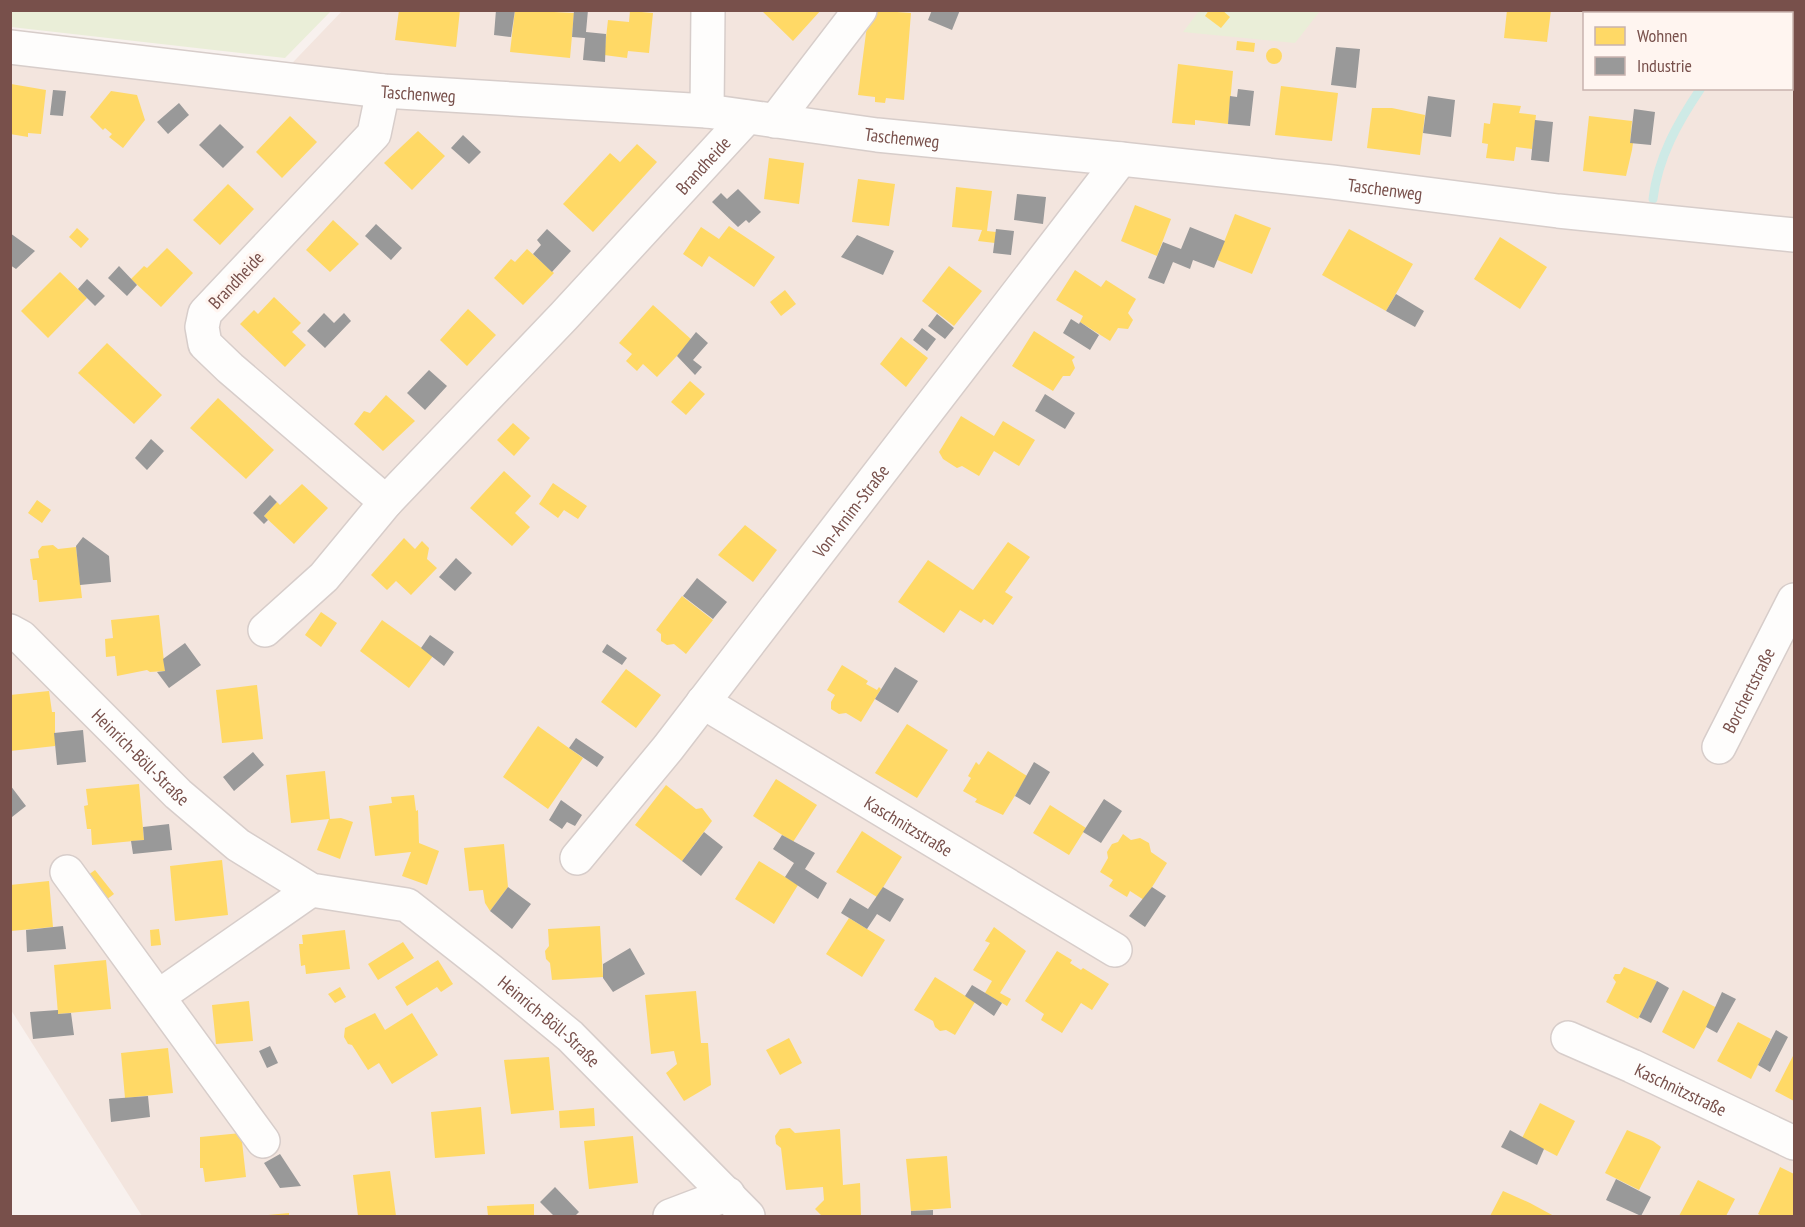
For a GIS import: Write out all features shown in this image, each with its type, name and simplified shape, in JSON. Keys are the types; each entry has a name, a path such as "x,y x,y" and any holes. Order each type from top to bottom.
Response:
{"street":[{"path":"707,111 708,10"},
{"name":"Brandheide","path":"265,630 324,577 386,502 564,316 761,119 860,10"},
{"name":"Taschenweg","path":"10,47 383,91 707,111 877,135 1332,182 1558,211 1794,235"},
{"name":"Brandheide","path":"383,91 374,134 205,313 202,327 205,344 230,368 386,502"},
{"name":"Von-Arnim-Straße","path":"577,858 703,702 1121,159"},
{"name":"Borchertstraße","path":"1719,747 1794,600"},
{"name":"Heinrich-Böll-Straße","path":"10,631 26,642 178,794 238,845 311,890 406,905 570,1036 738,1205"},
{"name":"Kaschnitzstraße","path":"703,702 1115,950"},
{"path":"67,872 262,1141"},
{"path":"159,996 311,890"},
{"name":"Kaschnitzstraße","path":"1568,1038 1794,1143"},
{"path":"670,1216 738,1205"}],"shaded area":[{"path":"343,10 1794,11 1794,1216 142,1216 11,1010 11,53 275,81"}],"green space":[{"path":"11,10 331,11 285,58 11,27"},
{"path":"1199,11 1320,11 1295,43 1183,32"}],"building: Wohnen":[{"path":"399,10 460,10 456,47 395,40"},
{"path":"515,10 574,13 570,58 510,52"},
{"path":"761,10 821,10 793,41"},
{"path":"869,10 911,13 904,100 886,98 885,103 875,102 875,97 858,95"},
{"path":"1209,10 1222,10 1230,17 1221,28 1205,16"},
{"path":"1507,10 1551,10 1547,42 1504,38"},
{"path":"630,11 653,13 649,53 628,51 627,58 604,55 608,20 629,22"},
{"path":"1237,41 1255,43 1254,52 1236,50"},
{"path":"1271,48 1277,48 1282,56 1280,62 1271,64 1266,59 1266,53"},
{"path":"1178,64 1233,71 1228,124 1195,120 1195,125 1172,123"},
{"path":"11,84 46,90 41,134 28,133 28,137 10,134"},
{"path":"1281,86 1338,93 1332,141 1275,135"},
{"path":"111,91 137,95 145,120 123,148 109,137 112,134 105,128 103,130 90,117"},
{"path":"1493,103 1521,106 1519,113 1536,115 1532,149 1516,147 1514,161 1486,158 1488,144 1482,143 1484,123 1490,124"},
{"path":"1372,108 1392,108 1425,115 1420,155 1367,148"},
{"path":"290,116 317,142 282,178 256,152"},
{"path":"1589,116 1632,121 1630,143 1633,143 1626,176 1583,171"},
{"path":"418,131 445,156 412,190 384,163"},
{"path":"637,144 657,162 593,232 563,204 610,153 620,162"},
{"path":"769,158 804,163 799,204 764,199"},
{"path":"858,179 895,184 889,226 852,222"},
{"path":"228,184 254,209 220,245 193,220"},
{"path":"956,187 992,191 987,231 996,232 995,243 978,241 982,230 952,227"},
{"path":"1135,205 1171,219 1157,256 1121,241"},
{"path":"1235,214 1271,228 1252,274 1217,260"},
{"path":"333,220 359,244 330,272 306,250"},
{"path":"729,226 775,257 754,287 709,256 702,267 683,254 701,227 719,239"},
{"path":"77,228 89,239 81,248 69,237"},
{"path":"1349,229 1413,264 1386,311 1322,275"},
{"path":"1500,237 1547,267 1520,309 1474,279"},
{"path":"167,248 193,273 161,307 131,279 144,266 147,268"},
{"path":"527,249 554,273 523,305 494,278 511,259 515,262"},
{"path":"949,266 982,291 954,326 922,301"},
{"path":"1075,270 1101,287 1106,280 1136,299 1128,313 1133,320 1128,329 1118,328 1110,341 1080,322 1083,316 1056,300"},
{"path":"60,272 87,298 48,338 21,311"},
{"path":"785,290 796,304 781,316 770,302"},
{"path":"274,297 301,323 292,332 306,345 285,367 240,324 254,310 258,314"},
{"path":"653,305 692,340 657,377 643,364 637,371 626,361 632,354 619,343"},
{"path":"468,309 496,335 467,366 440,340"},
{"path":"1034,331 1075,357 1072,360 1075,368 1070,376 1063,376 1053,391 1012,366"},
{"path":"901,337 928,358 906,387 880,364"},
{"path":"107,343 162,395 134,424 78,373"},
{"path":"690,381 705,394 686,415 671,402"},
{"path":"386,395 415,421 383,451 354,424 364,411 370,413"},
{"path":"218,398 274,450 246,479 190,428"},
{"path":"961,416 994,436 1003,421 1035,440 1019,466 994,451 979,476 962,466 957,468 943,459 939,452"},
{"path":"513,423 530,438 514,456 497,440"},
{"path":"504,471 531,496 515,513 530,527 512,546 470,508"},
{"path":"553,483 587,506 578,519 564,510 558,518 539,504"},
{"path":"302,484 328,508 294,544 264,516 277,502 280,505"},
{"path":"37,500 51,510 42,523 28,513"},
{"path":"745,525 777,550 753,582 718,555"},
{"path":"404,538 415,549 422,541 429,548 427,559 437,568 411,595 396,581 387,590 371,575"},
{"path":"1008,542 1030,557 1005,592 1013,597 993,625 984,619 981,623 960,610 944,633 898,602 928,560 973,590"},
{"path":"53,545 58,549 76,547 82,598 39,602 37,580 33,580 30,559 39,558 38,551 42,546"},
{"path":"682,596 713,620 686,654 674,644 667,645 661,641 661,634 656,630"},
{"path":"321,612 337,623 321,647 305,635"},
{"path":"159,615 165,671 150,672 147,670 117,676 115,656 106,657 105,639 113,638 111,620"},
{"path":"382,620 433,656 409,688 360,651"},
{"path":"842,665 868,681 866,684 877,690 879,687 881,689 861,722 846,713 839,714 831,709 831,702 835,695 827,690"},
{"path":"626,669 661,695 636,728 601,702"},
{"path":"257,685 263,739 222,743 216,690"},
{"path":"49,691 52,712 55,712 55,746 10,751 10,695"},
{"path":"907,724 948,750 917,798 875,773"},
{"path":"538,726 583,758 548,809 503,777"},
{"path":"988,751 1027,776 1003,815 975,802 977,799 963,791 971,778 968,776 976,762 979,765"},
{"path":"325,771 330,819 341,818 353,822 340,859 317,850 329,819 291,823 286,775"},
{"path":"776,779 817,805 793,842 753,816"},
{"path":"139,784 144,840 92,845 91,829 87,829 84,806 88,805 86,789"},
{"path":"666,785 696,809 702,808 712,821 682,861 635,825"},
{"path":"414,795 416,811 418,810 419,843 439,851 427,885 402,876 411,852 375,856 369,806 392,803 391,797"},
{"path":"1050,805 1086,828 1069,855 1033,833"},
{"path":"862,831 902,857 877,897 836,872"},
{"path":"1123,834 1131,840 1140,838 1149,843 1151,852 1167,863 1144,900 1130,891 1127,897 1109,886 1113,880 1100,872 1108,858 1107,852"},
{"path":"504,844 508,887 490,911 485,903 483,890 469,891 464,848"},
{"path":"222,860 228,915 175,921 170,866"},
{"path":"759,861 798,885 774,924 735,899"},
{"path":"95,870 114,894 102,903 84,878"},
{"path":"49,881 53,927 11,931 10,885"},
{"path":"849,918 885,940 862,977 826,954"},
{"path":"600,926 603,977 552,980 550,963 546,959 545,951 549,946 548,929"},
{"path":"994,927 1026,951 1000,993 1011,999 1007,1006 985,993 992,981 973,970 990,943 985,941"},
{"path":"159,929 161,945 151,946 150,930"},
{"path":"345,930 350,969 306,974 305,965 301,966 299,944 303,944 302,935"},
{"path":"403,942 414,958 378,980 368,964"},
{"path":"1057,951 1072,960 1070,963 1081,970 1083,968 1109,984 1092,1010 1081,1003 1062,1033 1041,1020 1044,1014 1025,1001"},
{"path":"106,960 111,1009 58,1014 54,965"},
{"path":"438,960 453,984 441,992 437,987 407,1006 395,987"},
{"path":"1624,967 1657,981 1638,1019 1606,1002 1616,982 1613,978 1615,974 1620,974"},
{"path":"935,977 975,1002 955,1035 946,1030 940,1031 935,1027 933,1021 914,1010"},
{"path":"340,987 346,997 335,1003 328,994"},
{"path":"1683,990 1717,1008 1694,1049 1662,1032"},
{"path":"696,991 701,1043 708,1043 711,1085 684,1101 666,1073 677,1064 674,1051 651,1054 645,995"},
{"path":"249,1001 253,1041 216,1044 212,1005"},
{"path":"375,1013 385,1030 412,1013 438,1055 392,1084 379,1063 368,1070 344,1037 345,1028"},
{"path":"1738,1022 1771,1039 1751,1079 1717,1061"},
{"path":"789,1038 802,1063 780,1075 766,1050"},
{"path":"168,1048 173,1093 125,1098 121,1053"},
{"path":"1794,1054 1794,1101 1775,1091"},
{"path":"549,1057 554,1110 511,1114 504,1060"},
{"path":"1540,1103 1575,1121 1557,1156 1522,1138"},
{"path":"481,1107 485,1154 435,1158 431,1112"},
{"path":"594,1108 595,1126 560,1128 559,1111"},
{"path":"790,1128 795,1133 840,1129 843,1185 860,1183 861,1216 822,1216 815,1209 824,1200 823,1187 786,1190 781,1148 776,1144 775,1136 780,1129"},
{"path":"1627,1130 1661,1147 1639,1190 1605,1173"},
{"path":"241,1133 246,1177 205,1182 203,1168 200,1168 200,1137"},
{"path":"633,1136 638,1183 589,1189 584,1141"},
{"path":"947,1156 951,1208 911,1211 906,1159"},
{"path":"1780,1167 1794,1174 1794,1216 1762,1216 1758,1214"},
{"path":"390,1171 396,1216 358,1216 353,1175"},
{"path":"1698,1180 1735,1199 1726,1216 1679,1216"},
{"path":"1503,1191 1530,1203 1554,1216 1490,1216"},
{"path":"534,1204 534,1216 488,1216 487,1206"},
{"path":"289,1213 289,1216 268,1216 268,1215"}],"building: Industrie":[{"path":"496,10 515,10 511,37 494,35"},
{"path":"574,10 588,10 586,32 606,34 605,62 583,60 585,38 572,37"},
{"path":"932,10 960,10 952,30 928,20"},
{"path":"1336,47 1360,49 1356,88 1331,85"},
{"path":"1238,89 1254,91 1250,126 1228,124 1230,96 1237,97"},
{"path":"53,90 66,91 63,116 50,115"},
{"path":"1428,96 1455,100 1451,137 1423,133"},
{"path":"179,103 189,115 168,134 157,122"},
{"path":"1634,109 1655,112 1651,145 1630,143"},
{"path":"1535,120 1553,122 1549,162 1531,160"},
{"path":"220,124 244,147 223,168 199,145"},
{"path":"463,135 481,152 469,164 451,148"},
{"path":"738,189 761,212 749,223 746,220 738,227 712,202 721,193 727,199"},
{"path":"1017,194 1046,197 1043,224 1014,220"},
{"path":"376,224 402,248 391,260 365,236"},
{"path":"1190,227 1225,241 1214,268 1193,260 1190,269 1173,262 1164,284 1148,278 1163,242 1181,249"},
{"path":"547,229 571,251 552,272 533,254 541,245 537,240"},
{"path":"996,229 1014,231 1011,255 993,253"},
{"path":"10,233 35,251 16,269 10,265"},
{"path":"857,235 894,251 883,275 841,257"},
{"path":"119,266 137,285 127,296 108,278"},
{"path":"87,279 105,296 95,306 78,289"},
{"path":"1396,294 1424,311 1415,327 1386,311"},
{"path":"324,313 334,323 344,313 351,321 325,348 307,331"},
{"path":"937,314 954,328 945,339 928,326"},
{"path":"1071,319 1079,324 1080,322 1099,335 1090,350 1063,333"},
{"path":"922,328 936,339 927,351 913,340"},
{"path":"696,332 708,343 693,360 702,367 695,375 677,356"},
{"path":"429,370 447,386 425,410 407,393"},
{"path":"1045,394 1075,413 1065,429 1035,411"},
{"path":"151,439 164,451 147,470 135,458"},
{"path":"270,495 277,502 264,516 268,520 264,524 253,513"},
{"path":"83,537 109,556 111,582 80,585 76,546"},
{"path":"456,558 472,573 455,591 439,577"},
{"path":"697,578 727,602 713,619 683,596"},
{"path":"430,635 454,652 444,666 421,648"},
{"path":"185,643 201,665 169,688 157,672 165,671 163,659"},
{"path":"607,644 627,658 622,665 602,652"},
{"path":"895,667 918,681 898,713 875,699"},
{"path":"83,730 86,762 57,765 54,733"},
{"path":"576,738 604,757 597,767 569,748"},
{"path":"253,752 264,765 234,791 223,777"},
{"path":"1034,762 1050,772 1030,805 1015,796"},
{"path":"10,785 26,806 12,817 10,815"},
{"path":"1104,799 1122,811 1101,843 1083,832"},
{"path":"561,800 582,815 575,826 567,822 562,829 549,820"},
{"path":"169,824 172,850 133,854 131,841 144,840 143,827"},
{"path":"704,832 723,847 701,876 682,861"},
{"path":"782,835 815,853 805,869 827,883 818,899 785,877 794,863 773,849"},
{"path":"508,887 531,904 512,929 490,911"},
{"path":"883,887 904,899 890,922 877,914 867,929 841,913 850,898 868,909"},
{"path":"1152,887 1166,896 1145,927 1129,916"},
{"path":"63,926 66,949 27,952 26,930"},
{"path":"630,948 645,974 613,992 603,978 603,964"},
{"path":"1657,981 1669,988 1651,1023 1639,1017"},
{"path":"972,985 1002,1003 994,1016 965,996"},
{"path":"1722,992 1736,999 1717,1033 1706,1027"},
{"path":"58,1010 58,1014 71,1013 74,1035 33,1039 30,1012"},
{"path":"1776,1030 1788,1037 1770,1072 1758,1065"},
{"path":"270,1046 278,1063 267,1068 259,1051"},
{"path":"148,1096 150,1117 111,1122 109,1099"},
{"path":"1510,1130 1544,1149 1537,1165 1501,1147"},
{"path":"280,1154 301,1186 280,1188 264,1163"},
{"path":"1616,1179 1651,1197 1641,1216 1606,1200"},
{"path":"555,1187 579,1212 575,1216 554,1216 540,1202"},
{"path":"933,1210 933,1216 911,1216 911,1211"}],"waterway":[{"path":"1653,199 1664,154 1684,114 1700,90"}]}
